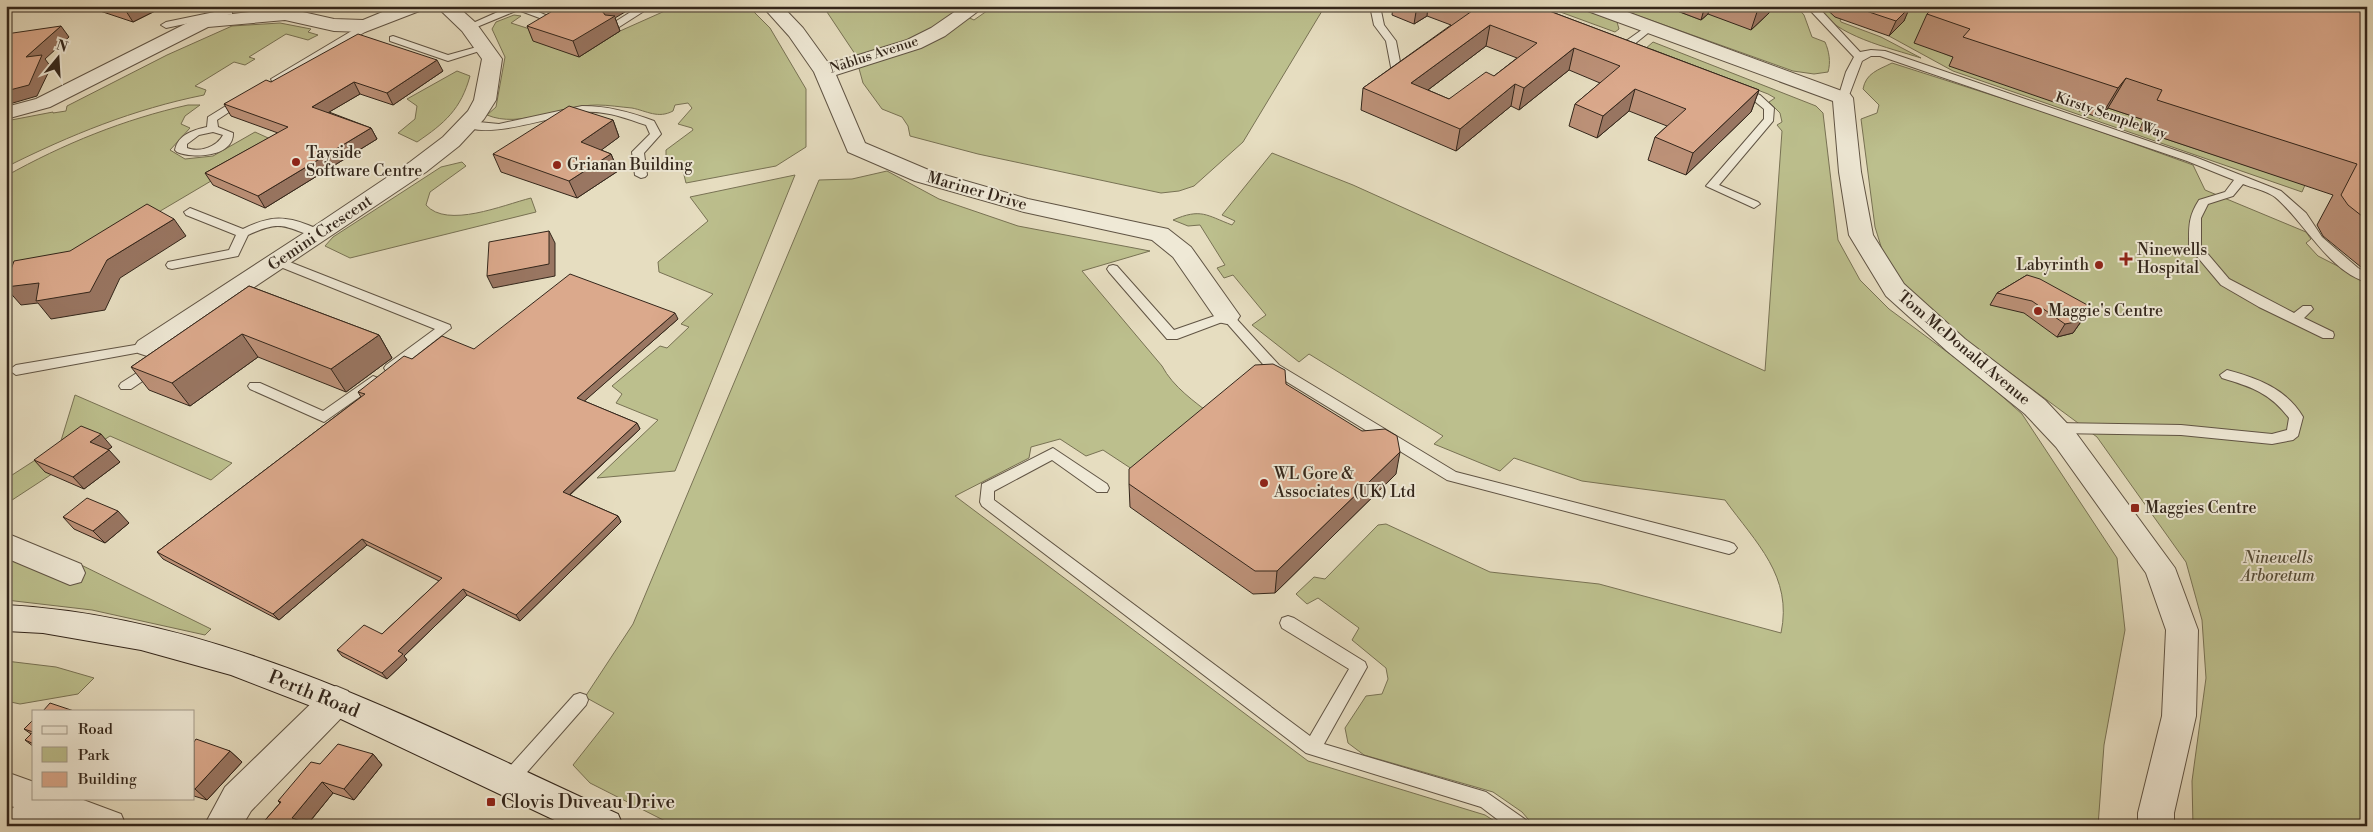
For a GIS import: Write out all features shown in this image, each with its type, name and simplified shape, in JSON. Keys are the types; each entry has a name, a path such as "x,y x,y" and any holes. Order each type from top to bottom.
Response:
{"street":[{"path":"6,113 43,103 204,22 229,13 285,14 334,25 365,26 415,6"},
{"name":"Gemini Crescent","path":"157,352 278,262 448,145 468,124 485,100 492,59 469,27 445,6"},
{"name":"Mariner Drive","path":"771,6 796,32 824,72 856,147 922,176 1024,205 1160,234 1182,252 1227,316"},
{"name":"Nablus Avenue","path":"824,72 914,44 938,32 976,6"},
{"path":"1592,6 1843,98"},
{"name":"Tom McDonald Avenue","path":"1843,98 1850,172 1861,235 1895,290 1956,345 2035,407 2066,440 2160,568 2182,630 2179,716 2156,814 2156,826"},
{"path":"6,545 70,573"},
{"name":"Perth Road","path":"6,618 43,620 141,637 236,662 336,701 605,826"},
{"path":"222,826 238,799 336,701"},
{"path":"6,788 31,814 108,826"}],"lane":[{"path":"613,27 647,6"},
{"path":"1375,6 1379,25 1391,41 1396,67"},
{"path":"1811,6 1858,56 1843,98"},
{"path":"469,27 516,7 545,17"},
{"path":"166,25 229,13"},
{"path":"268,84 362,30 365,26"},
{"path":"1623,48 1650,28"},
{"path":"393,39 448,58 484,48"},
{"name":"Kirsty Semple Way","path":"1858,56 1867,51 1881,53 2191,159 2276,193 2302,216 2318,240 2354,271 2367,278"},
{"path":"1729,87 1756,97 1769,108 1769,119 1712,186 1754,204"},
{"path":"213,129 212,120 252,94"},
{"path":"468,124 499,127 582,109 602,109 622,113 650,123 656,134 638,152 641,175"},
{"path":"2241,179 2229,194 2203,202 2194,218 2195,248 2225,282 2328,335"},
{"path":"190,212 243,233"},
{"path":"172,264 234,253 243,233 274,220 285,221 320,234"},
{"path":"255,386 324,417 445,328 278,262"},
{"path":"1112,269 1172,336 1227,316 1274,368 1452,476 1729,548"},
{"path":"2295,319 2306,309"},
{"path":"16,370 157,352"},
{"path":"126,386 157,352"},
{"path":"2054,428 2181,430 2272,439 2288,436 2293,432 2296,417 2281,398 2247,380 2227,375"},
{"path":"1102,488 1053,453 987,488 987,502 1312,748 1486,800 1520,826"},
{"path":"1288,623 1359,667 1312,748"},
{"path":"508,781 580,700"}],"green space":[{"path":"676,6 748,6 770,28 806,89 806,147 776,166 686,183 681,163 666,156 666,150 693,130 678,124 692,108 688,103 675,105 673,111 662,114 652,114 632,108 597,105 583,106 527,118 500,119 487,115 496,107 505,57 492,29 496,22 514,15 521,16 511,23 536,31 579,56 620,31"},
{"path":"823,6 953,6 950,9 974,20 994,6 1313,6 1322,11 1243,142 1194,186 1179,191 1161,193 978,154 910,136 908,126 902,117 882,109 863,83 855,54"},
{"path":"1544,6 1574,6 1617,22 1619,29 1615,32"},
{"path":"1611,6 1664,6 1701,20 1714,8 1796,6 1804,15 1812,37 1825,42 1829,57 1828,72 1814,74 1793,71"},
{"path":"1817,6 1823,6 1844,17 1840,20 1841,22 1881,37 1921,58 1864,40 1849,33 1825,16"},
{"path":"1878,6 1943,6 1943,53 2100,118 2108,108 2144,120 2139,130 2305,185 2302,192 1953,71 1889,36 1904,21"},
{"path":"280,23 311,29 308,32 318,35 308,40 286,34 249,57 255,59 245,65 234,62 195,86 206,90 204,95 127,115 54,144 6,167 6,121 66,111 67,106 167,55 232,26"},
{"path":"1653,42 1816,106 1823,113 1838,240 1860,280 1889,309 1977,374 2022,414 2117,558 2125,630 2104,745 2098,826 1534,826 1522,812 1493,792 1364,755 1348,743 1345,728 1366,696 1382,694 1388,679 1386,668 1352,640 1359,628 1318,598 1307,604 1296,594 1314,577 1325,579 1378,525 1386,524 1490,572 1599,584 1781,633 1782,594 1777,577 1760,546 1725,500 1582,481 1514,458 1500,471 1434,444 1443,436 1309,354 1299,362 1252,325 1266,315 1233,275 1224,278 1217,268 1225,265 1200,225 1188,226 1173,220 1190,214 1203,214 1232,225 1235,221 1222,215 1272,153 1353,185 1765,371 1782,131 1777,125 1782,122 1780,113 1769,102 1775,98 1651,49 1648,52 1644,50"},
{"name":"Ninewells Hospital","path":"1892,63 2060,117 2193,165 2205,190 2306,232 2311,239 2306,243 2318,256 2367,281 2367,826 2193,826 2192,781 2206,678 2202,620 2186,562 2097,437 1948,327 1908,289 1884,256 1875,227 1861,119 1877,113 1879,105 1863,89 1867,79 1877,70"},
{"path":"457,71 470,76 462,98 451,114 417,142 398,133 415,119 417,106 407,99"},
{"path":"188,105 200,105 185,116 181,124 190,128 170,150 185,159 213,156 255,132 277,142 69,265 6,287 6,176 50,153 118,125"},
{"path":"462,162 466,166 430,192 426,205 435,212 447,215 476,213 531,198 536,212 350,258 325,246 333,237 441,167"},
{"path":"887,171 939,199 1018,226 1150,251 1082,271 1162,366 1172,381 1213,416 1138,473 1103,450 1086,456 1060,439 1031,447 1029,458 955,496 1308,761 1485,815 1502,826 675,826 590,783 573,765 614,713 585,697 633,624 819,180 852,179"},
{"path":"795,175 675,471 597,478 658,420 616,403 622,394 612,386 660,346 667,348 689,327 681,324 713,294 659,272 658,262 708,221 690,197"},
{"path":"75,395 232,463 211,480 110,436 6,504 6,447 9,477 60,444"},
{"path":"6,555 69,559 211,629 205,635 92,610 6,600"},
{"path":"6,661 56,667 94,678 78,694 20,704 6,701"}],"building":[{"path":"113,6 135,6 126,11"},
{"path":"561,6 604,6 597,10 605,15 615,16 573,41 527,26"},
{"path":"1460,6 1536,6 1759,90 1693,153 1655,137 1686,109 1635,89 1603,116 1575,104 1620,66 1574,48 1524,88 1515,84 1460,129 1363,88 1472,11","holes":["1490,25 1537,43 1494,76 1486,72 1449,99 1411,83"]},
{"path":"1851,6 1909,6 1910,7 1896,21"},
{"path":"1935,6 2367,6 2367,220 2348,205 2341,195 2357,164 2157,100 2162,90 2126,78 2118,88 1963,37 1970,29 1927,14"},
{"path":"61,26 26,57 42,55 29,85 6,91 6,34"},
{"path":"358,34 437,60 387,93 354,82 312,107 371,128 258,196 205,173 288,127 224,104 266,80 271,82"},
{"path":"569,106 613,120 581,142 611,154 569,181 493,154"},
{"path":"147,204 174,219 107,260 90,292 36,301 39,283 6,287 14,261 70,251"},
{"path":"549,231 549,264 487,276 489,242"},
{"path":"570,274 675,313 577,398 637,423 563,492 618,516 516,615 463,589 398,651 403,654 382,673 337,650 364,625 382,634 442,578 362,539 273,614 157,552 365,394 358,392 404,356 412,359 442,336 474,349"},
{"path":"2027,275 2040,279 2091,307 2081,321 2065,324 2032,301 1997,293"},
{"path":"249,286 379,335 331,369 242,334 172,383 131,367"},
{"name":"WL Gore & Associates (UK) Ltd","path":"1273,364 1285,370 1286,384 1362,431 1385,429 1397,436 1400,452 1277,571 1255,571 1129,484 1129,469 1255,365"},
{"path":"81,426 101,434 90,442 109,450 73,477 34,460"},
{"path":"87,498 118,511 93,531 63,517"},
{"path":"50,703 71,710 44,710"},
{"path":"32,721 32,732 24,729"},
{"path":"32,733 32,743 25,740"},
{"path":"196,739 230,751 195,789"},
{"path":"338,744 373,754 344,789 322,782 292,818 314,826 260,826 281,802 278,801 311,762 320,764"}],"place":[{"name":"Tayside Software Centre","path":"296,162"},
{"name":"Grianan Building","path":"557,165"},
{"name":"Ninewells Hospital","path":"2126,259"},
{"name":"Labyrinth","path":"2099,265"},
{"name":"Maggie's Centre","path":"2038,311"},
{"name":"WL Gore & Associates (UK) Ltd","path":"1264,483"},
{"name":"Maggies Centre","path":"2135,508"},
{"name":"Clovis Duveau Drive","path":"491,802"}],"park label":[{"name":"Ninewells Arboretum","path":"2278,567"}]}
